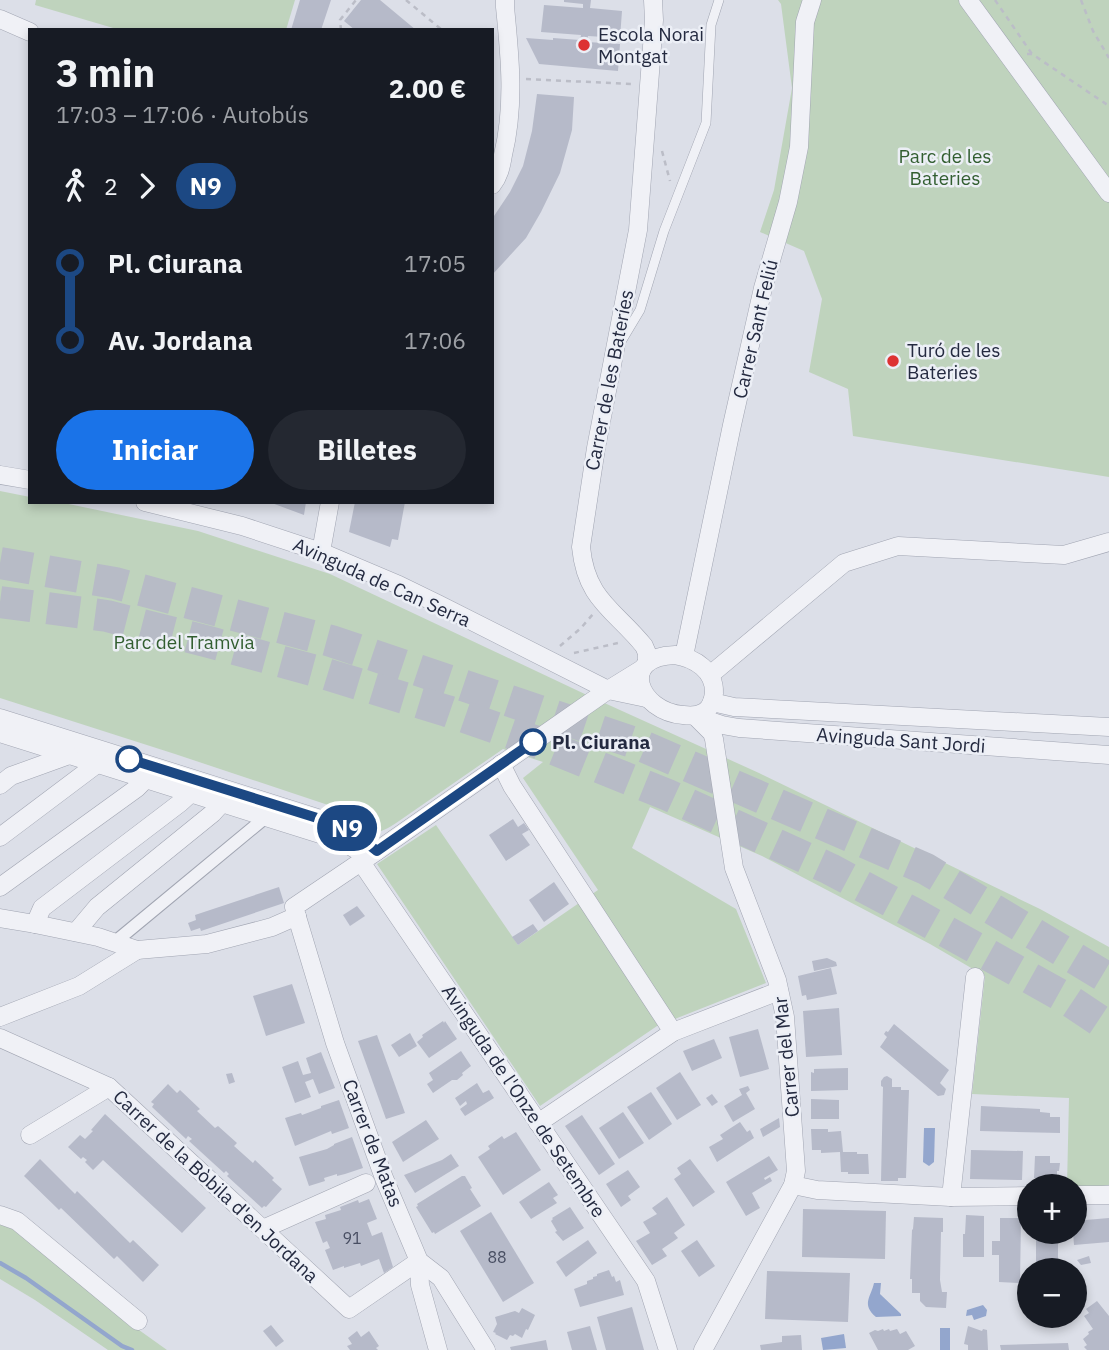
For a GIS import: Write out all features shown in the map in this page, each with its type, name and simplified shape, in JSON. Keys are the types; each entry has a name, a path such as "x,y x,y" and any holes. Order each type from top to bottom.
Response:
{"street":[{"path":"494,182 498,176 509,131 511,65 505,0"},
{"name":"Carrer de les Bateríes","path":"645,666 645,646 595,594 587,578 581,547 612,356 638,230 642,80 654,20 653,0"},
{"name":"Carrer Sant Feliú","path":"684,656 732,425 763,288 788,202 799,147 805,22 812,0"},
{"path":"968,0 1109,192"},
{"path":"0,19 28,31"},
{"path":"0,475 28,480"},
{"name":"Avinguda de Can Serra","path":"153,504 242,526 321,552 409,590 608,690 646,698"},
{"path":"321,552 330,504"},
{"path":"710,676 844,563 898,547 1063,555 1109,542"},
{"path":"0,918 76,932 137,950 207,944 272,928 297,916 294,907 645,666 665,656 684,656 702,666 710,676 714,691 712,702 704,713 695,716 667,712 646,698 641,682 645,666"},
{"path":"712,702 734,707 1109,727"},
{"name":"Avinguda Sant Jordi","path":"695,716 739,728 1109,755"},
{"name":"Carrer del Mar","path":"695,716 712,733 714,739 734,868 779,991 785,1017 796,1171 793,1185 703,1350"},
{"path":"0,718 346,827 377,851"},
{"path":"0,733 342,841 357,849 377,851"},
{"path":"0,785 11,776 69,755"},
{"path":"0,838 97,764"},
{"path":"501,764 673,1032"},
{"path":"0,887 146,779"},
{"path":"35,923 42,908 191,793"},
{"path":"76,932 97,907 222,803"},
{"path":"115,943 266,817"},
{"name":"Avinguda de l'Onze de Setembre","path":"361,862 646,1281 667,1350"},
{"name":"Carrer de Matas","path":"297,916 335,1043 384,1178 419,1261 440,1278 486,1350"},
{"path":"0,1017 79,985 137,950"},
{"path":"951,1197 975,977"},
{"path":"538,1123 673,1032 779,991"},
{"name":"Carrer de la Bòbila d'en Jordana","path":"0,1038 109,1087 349,1309 419,1261"},
{"path":"30,1135 109,1087"},
{"path":"263,1229 366,1183"},
{"path":"793,1185 817,1190 951,1197 1017,1196"},
{"path":"1087,1195 1109,1195"},
{"path":"0,1215 17,1221 138,1321"},
{"path":"419,1261 420,1285 438,1350"}],"lane":[{"path":"612,356 640,310 664,231 706,123 711,25 719,0"}],"path":[{"path":"341,28 340,20 356,0"},
{"path":"406,0 440,28"},
{"path":"995,0 1032,54 1109,106"},
{"path":"1081,0 1093,31 1109,58"},
{"path":"1007,52 1032,54"},
{"path":"534,80 642,80"},
{"path":"550,660 559,647 582,628 603,604"},
{"path":"575,673 582,662 570,657 574,653 625,641 633,634"}],"green space":[{"path":"36,0 295,0 287,28 113,28 35,5"},
{"name":"Parc de les Bateries","path":"778,0 1109,0 1109,477 853,436 848,389 809,372 822,299 804,251 760,232 774,190 792,88 781,4"},
{"name":"Parc del Tramvia","path":"0,491 28,497 28,504 69,504 198,531 330,574 759,773 1040,909 1109,947 1109,1185 1087,1188 1087,1174 1067,1174 1069,1098 972,1094 985,976 930,944 762,856 650,807 632,848 736,909 766,983 657,1026 540,1106 377,864 436,825 518,945 598,890 523,778 543,762 503,749 393,825 382,831 367,832 354,828 352,813 0,698"},
{"path":"0,1222 18,1230 167,1350 108,1350 0,1279"}],"water":[{"path":"924,1128 935,1128 934,1162 929,1166 923,1162"},
{"path":"874,1283 881,1283 880,1294 901,1316 876,1317 871,1312 868,1300"},
{"path":"983,1305 987,1310 986,1316 974,1320 972,1315 966,1316 967,1310"},
{"path":"940,1328 950,1328 950,1350 940,1350"},
{"path":"844,1334 846,1348 823,1350 821,1338"}],"building":[{"path":"300,0 331,0 322,28 292,28"},
{"path":"361,0 380,0 414,28 353,28 344,21"},
{"path":"564,0 591,0 590,8 622,11 620,38 588,36 587,42 620,44 618,71 539,64 526,38 580,40 581,35 541,32 544,5 583,8 583,4"},
{"path":"537,94 574,97 572,130 560,173 526,238 494,273 494,216 523,166 532,131"},
{"path":"274,504 306,504 304,515"},
{"path":"355,504 405,504 398,540 392,539 390,547 349,532"},
{"path":"513,819 518,827 524,823 529,830 522,834 530,845 506,861 489,835"},
{"path":"554,882 569,904 544,922 529,900"},
{"path":"279,887 284,903 201,931 200,928 191,931 188,923 196,920 195,915"},
{"path":"357,906 365,916 350,926 343,915"},
{"path":"533,924 538,931 518,945 512,937"},
{"path":"827,958 836,962 837,966 814,971 812,961"},
{"path":"831,968 837,994 807,1000 806,995 802,996 798,976"},
{"path":"292,984 305,1023 266,1036 253,996"},
{"path":"839,1008 842,1055 806,1057 803,1011"},
{"path":"443,1021 457,1039 429,1058 417,1042 422,1035"},
{"path":"894,1024 949,1070 940,1083 946,1089 944,1095 938,1096 880,1047 887,1037 884,1034"},
{"path":"758,1029 769,1069 740,1077 729,1037"},
{"path":"410,1033 417,1046 399,1057 391,1045"},
{"path":"377,1035 405,1113 386,1119 358,1041"},
{"path":"714,1039 722,1058 692,1071 683,1051"},
{"path":"461,1051 471,1066 457,1080 452,1080 433,1093 427,1084 433,1080 429,1073"},
{"path":"321,1052 335,1088 319,1094 313,1079 305,1082 311,1097 295,1103 282,1067 298,1061 303,1075 311,1073 306,1058"},
{"path":"848,1068 848,1090 811,1091 811,1072 814,1073 814,1069"},
{"path":"680,1072 701,1105 677,1120 656,1088"},
{"path":"232,1073 235,1082 229,1084 226,1074"},
{"path":"887,1076 892,1079 892,1087 909,1090 906,1178 898,1178 898,1181 881,1181 881,1081"},
{"path":"477,1083 483,1093 489,1090 494,1098 465,1116 460,1109 467,1104 466,1101 460,1106 455,1098"},
{"path":"168,1084 177,1093 180,1090 215,1128 218,1126 237,1143 234,1146 253,1163 255,1160 274,1178 272,1180 282,1189 266,1207 262,1208 227,1176 229,1174 226,1171 224,1173 189,1141 192,1139 188,1136 186,1139 152,1107 154,1104 151,1102"},
{"path":"748,1086 750,1090 746,1093 755,1109 733,1122 724,1106 742,1095 739,1089"},
{"path":"651,1092 672,1124 649,1140 627,1107"},
{"path":"712,1094 718,1102 712,1106 706,1098"},
{"path":"811,1099 839,1100 839,1119 811,1119"},
{"path":"339,1100 349,1128 332,1134 331,1131 295,1146 285,1118 301,1113 302,1115"},
{"path":"981,1106 1040,1109 1040,1112 1050,1113 1050,1117 1060,1117 1060,1133 980,1131"},
{"path":"623,1112 644,1143 619,1159 599,1128"},
{"path":"105,1114 206,1208 182,1233 103,1160 93,1170 85,1162 87,1160 83,1157 81,1159 68,1147 80,1135 85,1139"},
{"path":"582,1115 615,1164 599,1175 565,1126"},
{"path":"779,1118 780,1127 763,1137 760,1129"},
{"path":"426,1120 439,1139 403,1162 392,1142"},
{"path":"740,1122 747,1132 750,1130 754,1138 717,1162 709,1147 723,1139 720,1135"},
{"path":"811,1129 841,1131 843,1152 868,1154 869,1174 841,1172 840,1152 821,1153 821,1150 812,1150"},
{"path":"516,1132 541,1170 503,1195 478,1157 502,1136 504,1139"},
{"path":"352,1137 363,1168 324,1178 325,1181 309,1186 299,1157 327,1149"},
{"path":"971,1150 1023,1151 1022,1174 1017,1174 1017,1180 970,1179"},
{"path":"451,1154 459,1166 415,1193 404,1175"},
{"path":"769,1156 778,1170 764,1178 765,1180 770,1177 772,1181 752,1193 760,1208 746,1216 726,1182"},
{"path":"1035,1156 1050,1156 1050,1163 1060,1163 1057,1174 1034,1174"},
{"path":"40,1159 130,1243 133,1240 159,1265 143,1282 117,1256 114,1259 24,1176"},
{"path":"690,1159 715,1192 693,1207 674,1179 681,1174 677,1168"},
{"path":"628,1170 640,1187 628,1196 631,1200 621,1207 606,1184"},
{"path":"465,1176 481,1206 435,1234 432,1233 416,1207 417,1204"},
{"path":"549,1182 558,1195 553,1198 557,1203 531,1219 519,1202"},
{"path":"667,1197 685,1225 674,1233 678,1238 662,1249 667,1256 652,1265 636,1241 650,1233 643,1222 657,1214 652,1208"},
{"path":"369,1199 377,1219 367,1223 372,1236 382,1232 393,1267 384,1273 379,1259 361,1266 360,1263 333,1270 325,1250 330,1248 327,1241 323,1243 315,1222 326,1219 325,1215 341,1210 340,1207"},
{"path":"570,1207 584,1228 563,1241 555,1232 557,1231 551,1221"},
{"path":"803,1209 886,1211 885,1259 802,1257"},
{"path":"491,1212 534,1283 503,1302 460,1231"},
{"path":"966,1215 984,1216 984,1257 963,1257"},
{"path":"914,1217 943,1218 940,1280 942,1292 947,1292 946,1308 926,1307 920,1301 920,1293 912,1293 910,1279"},
{"path":"1000,1218 1017,1218 1017,1244 1021,1244 1020,1258 1017,1258 1017,1283 999,1282 999,1255 992,1255 992,1241 1000,1241"},
{"path":"1109,1218 1109,1242 1087,1244 1087,1220"},
{"path":"588,1240 597,1253 566,1277 556,1262"},
{"path":"697,1240 715,1266 699,1277 681,1251"},
{"path":"1036,1244 1058,1244 1058,1258 1036,1258"},
{"path":"609,1270 616,1282 620,1280 624,1295 580,1307 574,1289 587,1284 587,1281 597,1274"},
{"path":"767,1271 850,1273 848,1322 765,1319"},
{"path":"1097,1301 1109,1316 1109,1350 1087,1350 1084,1347 1087,1345 1083,1339 1093,1329 1087,1320 1087,1308"},
{"path":"632,1307 644,1350 606,1350 597,1317"},
{"path":"522,1308 535,1315 522,1338 515,1334 510,1335 507,1340 493,1332 497,1324 495,1317 515,1311 519,1313"},
{"path":"271,1325 284,1341 276,1347 263,1331"},
{"path":"590,1326 597,1350 572,1350 567,1332"},
{"path":"968,1326 987,1330 988,1350 968,1350 968,1345 964,1344"},
{"path":"897,1329 900,1334 906,1331 915,1346 908,1350 878,1350 869,1333"},
{"path":"357,1331 361,1337 369,1331 379,1346 376,1348 378,1350 350,1350 347,1346 352,1344 348,1338"},
{"path":"801,1335 802,1350 761,1350 760,1345 782,1342 782,1336"},
{"path":"546,1340 548,1350 511,1350 510,1347"},
{"path":"1068,1343 1069,1350 1001,1350 1000,1345"}],"waterway":[{"path":"0,1263 26,1278 122,1346 132,1350"}],"tunnel":[{"path":"0,563 115,583 331,641 638,744 926,869 1109,979"},
{"path":"0,602 107,616 209,642 316,671 534,741 668,795 830,869 1064,997 1109,1027"}],"bus line":[{"name":"N9","path":"129,759 346,827 377,851 533,742"}],"place":[{"name":"Escola Norai Montgat","path":"584,45"},
{"name":"Turó de les Bateries","path":"893,361"},
{"name":"Pl. Ciurana","path":"533,742"}]}
